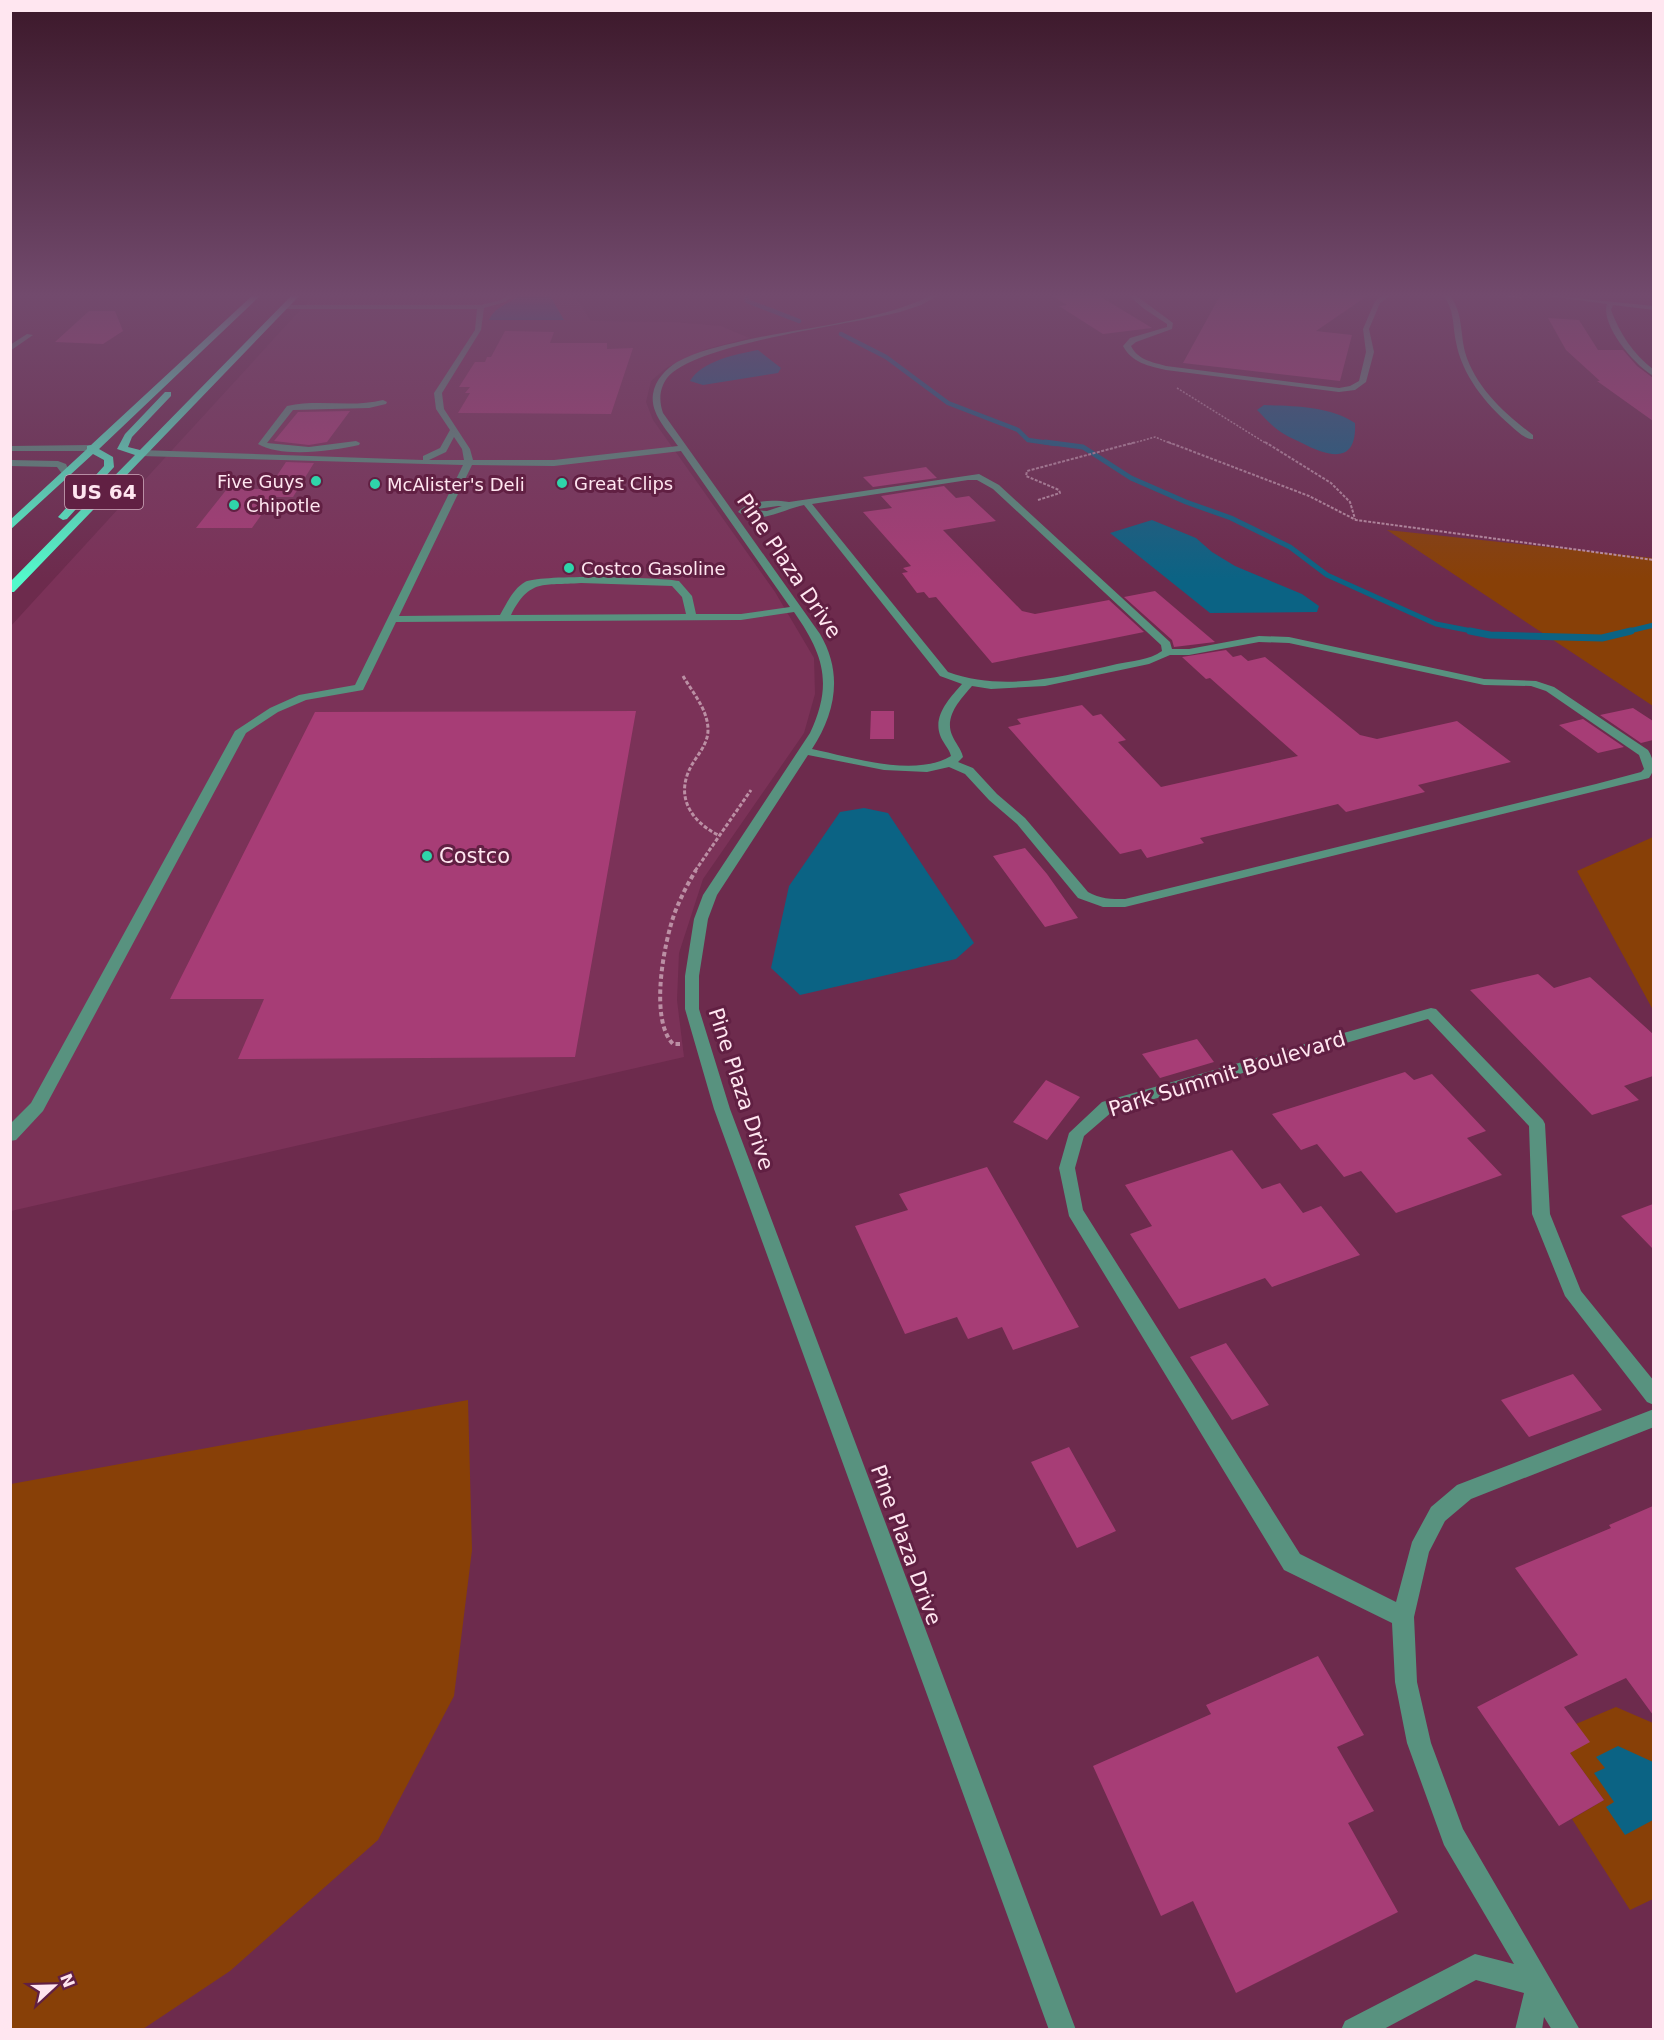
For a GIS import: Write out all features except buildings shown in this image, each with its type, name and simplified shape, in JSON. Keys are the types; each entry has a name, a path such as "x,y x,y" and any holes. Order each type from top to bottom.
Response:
{"highway":[{"name":"US 64","path":"10,527 91,448 157,389"},
{"path":"141,453 122,449 128,436 173,389"},
{"name":"US 64","path":"10,589 204,389"},
{"path":"10,577 109,467 109,459 91,448"}],"street":[{"path":"10,1135 37,1107 241,731 274,710 303,697 359,688 469,462 466,449 440,409 438,393 440,389"},
{"name":"Pine Plaza Drive","path":"657,389 655,400 659,413 682,448 736,513 824,653 831,685 825,715 806,751 770,800 710,895 695,944 692,1009 700,1042 726,1121 1063,2030"},
{"path":"1482,389 1496,408 1530,438"},
{"path":"356,443 342,447 274,447 262,444 290,408 369,406 383,402"},
{"path":"410,462 433,456 443,450 454,430"},
{"path":"10,448 91,448"},
{"path":"141,453 410,462 565,462 682,448"},
{"path":"10,463 58,464 63,466 66,473"},
{"path":"736,513 754,515 784,510 789,505 806,502 979,477 989,481 1014,503 1166,644 1167,652"},
{"path":"806,502 944,674 968,684 1018,687 1149,661 1167,652 1189,652 1258,639 1290,640 1484,682 1532,683 1550,689 1644,753 1650,768 1645,775 1599,787 1125,903 1106,904 1094,902 1083,895 1022,821 993,797 969,771 951,763"},
{"path":"504,618 515,597 529,584 581,580 675,583 687,596 692,617"},
{"path":"392,619 741,617 796,609"},
{"path":"806,751 886,766 932,768 951,763 957,757 956,749 946,735 945,719 949,706 968,684"},
{"name":"Park Summit Boulevard","path":"1403,1617 1292,1562 1074,1211 1067,1168 1077,1133 1108,1106 1431,1013 1537,1124 1541,1214 1574,1296 1653,1396"},
{"path":"1567,2030 1449,1826 1419,1743 1406,1682 1403,1617 1419,1549 1438,1514 1464,1492 1653,1418"},
{"path":"1354,2030 1475,1967 1539,1984"},
{"path":"1528,2030 1539,1984"}],"path":[{"path":"1179,389 1331,483 1350,502 1356,520"},
{"path":"1014,503 1060,493 1055,488 1026,476 1027,471 1155,437 1309,496 1356,520 1653,560"},
{"path":"683,676 705,714 709,730 705,744 686,779 683,796 694,820 718,835"}],"shaded area":[{"path":"228,389 649,389 646,402 653,420 775,592 814,658 815,694 804,733 703,879 679,953 677,1000 684,1057 11,1211 10,627"},
{"path":"1387,530 1653,558 1653,706"},
{"path":"1653,837 1653,1010 1577,871"},
{"path":"468,1400 472,1550 454,1696 378,1840 230,1971 143,2029 11,2029 11,1484"},
{"path":"1616,1707 1653,1723 1653,1899 1630,1910 1572,1819 1604,1800 1570,1753 1576,1724"}],"water":[{"path":"1264,405 1311,408 1345,417 1355,423 1351,446 1339,454 1312,448 1283,434 1272,425 1257,410"},
{"path":"1152,520 1196,538 1212,552 1235,566 1302,594 1319,606 1317,612 1210,613 1110,533"},
{"path":"864,808 888,813 974,943 956,959 800,995 771,968 789,886 840,812"},
{"path":"1618,1746 1653,1762 1653,1820 1625,1835 1606,1807 1614,1802 1594,1773 1605,1768 1596,1757"}],"waterway":[{"path":"929,389 948,403 1018,430 1028,440 1056,444"},
{"path":"1045,442 1083,447 1131,478 1186,502 1231,518 1290,547 1327,575 1436,624 1477,632"},
{"path":"1625,632 1654,625"},
{"path":"1470,631 1490,635 1602,638 1631,631"}],"place":[{"name":"Five Guys","path":"316,481"},
{"name":"Great Clips","path":"562,483"},
{"name":"McAlister's Deli","path":"375,484"},
{"name":"Chipotle","path":"234,505"},
{"name":"Costco Gasoline","path":"569,568"},
{"name":"Costco","path":"427,856"}]}
